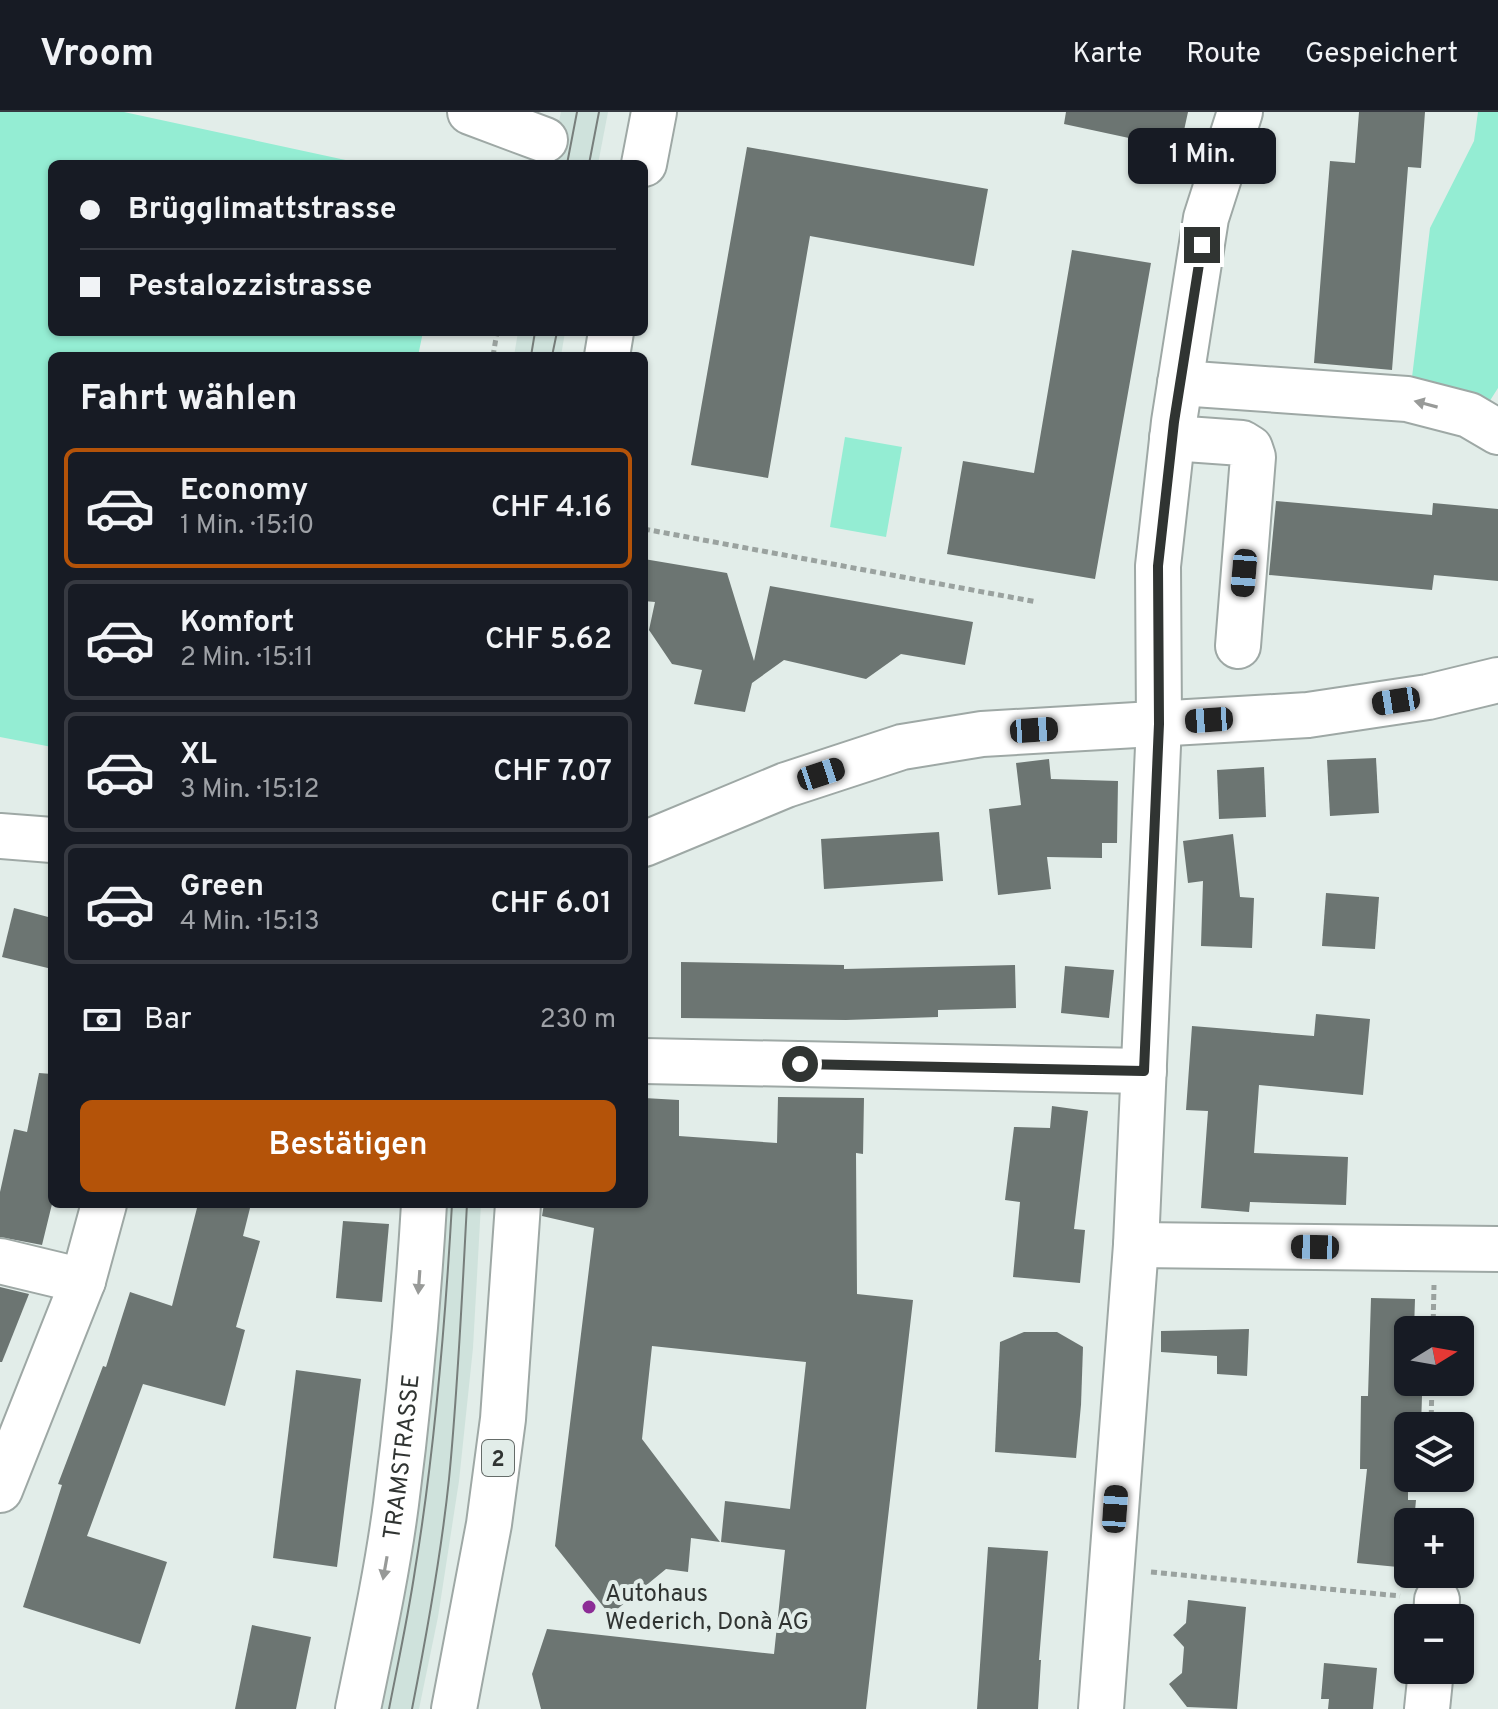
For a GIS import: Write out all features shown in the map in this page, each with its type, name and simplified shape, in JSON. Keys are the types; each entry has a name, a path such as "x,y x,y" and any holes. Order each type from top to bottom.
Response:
{"street":[{"path":"470,112 545,140"},
{"path":"645,160 654,112"},
{"path":"1101,1709 1136,1245 1159,724 1158,566 1176,409 1206,218 1240,112"},
{"path":"1176,409 1407,399 1469,415 1498,432"},
{"path":"1176,409 1287,414"},
{"path":"1176,409 1242,443 1250,448 1253,457 1238,646"},
{"path":"648,842 786,785 902,747 982,734 1308,715 1428,697 1498,680"},
{"path":"0,836 48,840"},
{"path":"648,1061 1144,1071"},
{"path":"0,1490 83,1281 103,1208"},
{"name":"TRAMSTRASSE","path":"358,1709 396,1506 415,1332 424,1208"},
{"name":"2","path":"454,1709 489,1524 503,1419 518,1208"},
{"path":"1136,1245 1498,1249"},
{"path":"0,1261 83,1281"},
{"path":"1427,1709 1430,1684"}],"path":[{"path":"648,530 1037,602"},
{"path":"1111,1568 1396,1604"}],"shaded area":[{"path":"561,112 608,112 599,160 551,160"},
{"path":"517,336 564,336 562,352 515,352"},
{"path":"438,1208 481,1208 473,1348 459,1481 438,1617 419,1709 375,1709"}],"green space":[{"path":"0,112 124,112 346,160 48,160 48,336 422,336 419,352 48,352 48,746 0,737"},
{"path":"1478,112 1498,112 1498,388 1484,410 1410,394 1430,228 1474,141"},
{"path":"845,437 902,447 886,537 830,527"}],"building":[{"path":"1066,112 1188,112 1180,149 1064,124"},
{"path":"1359,112 1425,112 1421,168 1408,167 1392,370 1314,363 1330,161 1355,163"},
{"path":"747,147 988,189 974,266 810,236 768,478 691,465"},
{"path":"1072,250 1151,263 1095,579 947,554 963,461 1034,473"},
{"path":"1276,501 1432,515 1433,503 1498,509 1498,581 1434,575 1432,590 1269,575"},
{"path":"648,560 727,573 754,661 770,586 973,622 965,665 901,654 866,679 784,660 752,683 745,712 694,704 702,670 672,664 649,630 655,602 648,601"},
{"path":"1376,758 1379,813 1330,816 1327,760"},
{"path":"1049,759 1051,779 1118,781 1117,843 1102,843 1102,858 1047,857 1051,889 998,895 989,809 1021,805 1016,763"},
{"path":"1264,767 1266,817 1219,819 1217,770"},
{"path":"939,832 943,881 824,889 821,839"},
{"path":"1233,834 1240,897 1254,898 1252,948 1201,946 1203,881 1188,883 1183,841"},
{"path":"1326,893 1379,897 1375,949 1322,946"},
{"path":"14,908 48,917 48,968 2,957"},
{"path":"681,962 844,965 844,969 1015,965 1016,1008 938,1010 938,1017 846,1020 681,1018"},
{"path":"1065,966 1114,970 1109,1018 1061,1013"},
{"path":"1316,1014 1370,1019 1363,1095 1259,1085 1254,1153 1348,1157 1346,1205 1250,1202 1249,1212 1201,1208 1208,1111 1186,1110 1192,1026 1314,1036"},
{"path":"39,1073 48,1074 48,1208 51,1208 42,1245 0,1237 0,1192 14,1129 27,1132"},
{"path":"778,1097 864,1098 863,1154 856,1153 857,1294 913,1300 866,1709 541,1709 532,1674 547,1629 774,1654 785,1550 721,1542 725,1501 790,1509 806,1362 652,1346 642,1439 720,1542 691,1538 688,1572 666,1569 610,1615 555,1546 594,1228 542,1216 543,1208 648,1208 648,1098 679,1100 679,1136 777,1143"},
{"path":"1052,1106 1088,1111 1074,1229 1085,1230 1080,1283 1013,1277 1020,1202 1005,1200 1014,1127 1050,1128"},
{"path":"197,1208 250,1208 243,1236 260,1241 236,1327 245,1330 225,1406 143,1384 87,1536 167,1562 140,1644 23,1607 62,1485 58,1484 103,1366 106,1367 130,1292 172,1306"},
{"path":"343,1221 389,1224 382,1302 336,1298"},
{"path":"0,1287 29,1294 2,1362 0,1362"},
{"path":"1371,1298 1415,1299 1414,1316 1394,1316 1394,1396 1422,1396 1421,1412 1394,1412 1394,1492 1408,1492 1408,1500 1416,1500 1415,1508 1394,1508 1394,1567 1357,1563 1367,1469 1360,1469 1361,1396 1368,1396"},
{"path":"1249,1329 1247,1376 1217,1374 1217,1356 1161,1352 1161,1331"},
{"path":"1024,1332 1057,1332 1083,1347 1076,1458 995,1452 1000,1342"},
{"path":"296,1370 361,1379 337,1567 273,1558"},
{"path":"988,1547 1048,1551 1038,1709 977,1709"},
{"path":"1188,1600 1246,1607 1237,1709 1187,1707 1169,1684 1182,1673 1184,1647 1173,1635 1186,1623"},
{"path":"252,1625 311,1637 296,1709 235,1709"},
{"path":"1324,1663 1377,1668 1373,1709 1328,1709 1329,1699 1321,1699"}],"tram line":[{"path":"568,160 577,112"},
{"path":"590,160 599,112"},
{"path":"532,352 534,336"},
{"path":"553,352 556,336"},
{"path":"389,1709 412,1588 434,1433 452,1208"},
{"path":"412,1709 433,1594 449,1479 467,1208"}],"place":[{"name":"Autohaus Wederich, Donà AG","path":"589,1607"}],"route":[{"path":"800,1064 1144,1071 1159,724 1158,566 1174,422 1202,245"}]}
